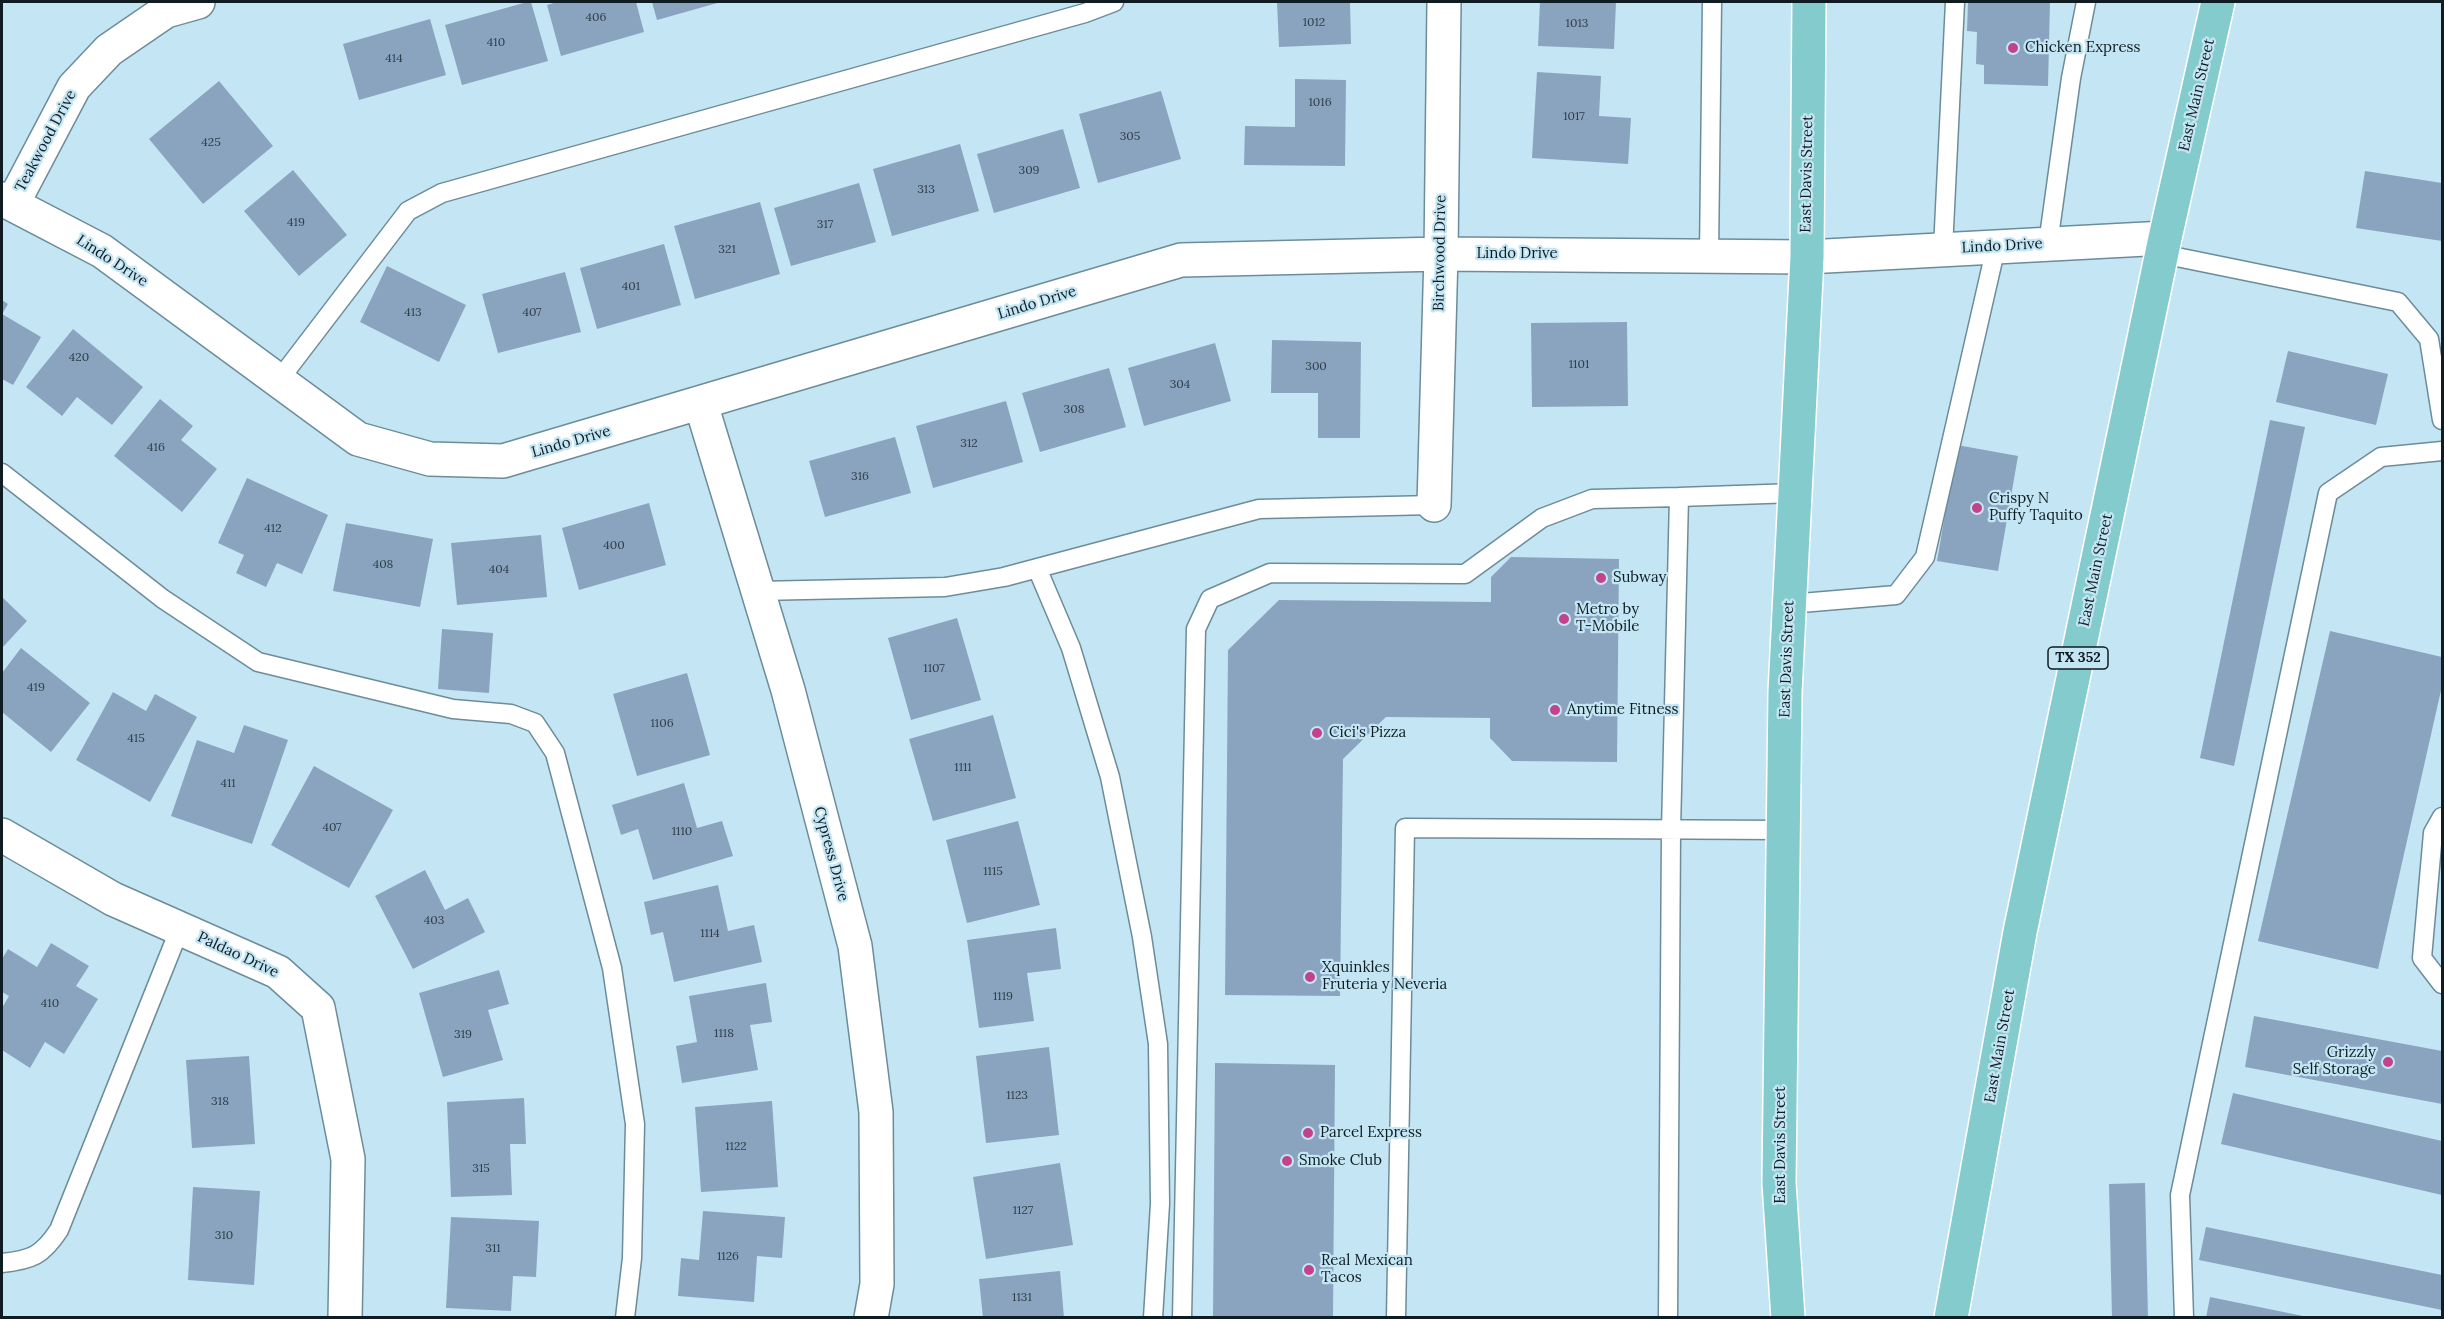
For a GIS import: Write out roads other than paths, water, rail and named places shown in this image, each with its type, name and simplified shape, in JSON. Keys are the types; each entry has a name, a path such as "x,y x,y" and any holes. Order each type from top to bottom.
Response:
{"main road":[{"name":"East Davis Street","path":"1788,1317 1779,1183 1785,692 1807,256 1809,2"},
{"name":"East Main Street","path":"1951,1317 2020,932 2164,246 2218,2"}],"street":[{"name":"Teakwood Drive","path":"7,201 74,87 109,50 166,11 198,2"},
{"name":"Birchwood Drive","path":"1434,505 1441,254 1444,2"},
{"name":"Lindo Drive","path":"7,201 102,251 358,439 430,459 503,461 1181,260 1441,254 1807,256 2048,244 2164,246"},
{"name":"Cypress Drive","path":"701,404 788,690 855,946 876,1112 877,1284 871,1317"},
{"name":"Paldao Drive","path":"2,836 113,899 278,972 318,1008 348,1159 345,1317"}],"lane":[{"path":"279,380 408,211 442,193 1085,13 1114,2"},
{"path":"1709,256 1712,2"},
{"path":"1943,249 1955,2"},
{"path":"2048,244 2071,78 2086,2"},
{"path":"2164,246 2398,302 2429,339 2442,420"},
{"path":"1789,604 1896,595 1925,557 1996,247"},
{"path":"2184,1317 2180,1195 2328,493 2381,457 2442,451"},
{"path":"2,473 164,599 258,662 453,709 511,714 535,723 555,753 612,968 635,1124 632,1258 625,1317"},
{"path":"1182,1317 1196,629 1210,599 1270,573 1465,574 1542,518 1592,499 1795,493"},
{"path":"1668,1317 1671,830 1678,496"},
{"path":"758,591 945,587 1004,577 1259,509 1434,505"},
{"path":"1037,568 1071,648 1110,777 1144,948 1158,1044 1160,1204 1153,1317"},
{"path":"2442,817 2433,833 2422,958 2442,984"},
{"path":"1396,1317 1405,828 1783,830"},
{"path":"2,1263 22,1261 46,1249 59,1230 180,928"}],"place":[{"name":"Chicken Express","path":"2013,48"},
{"name":"Crispy N Puffy Taquito","path":"1977,508"},
{"name":"Subway","path":"1601,578"},
{"name":"Metro by T-Mobile","path":"1564,619"},
{"name":"Anytime Fitness","path":"1555,710"},
{"name":"Cici's Pizza","path":"1317,733"},
{"name":"Xquinkles Fruteria y Neveria","path":"1310,977"},
{"name":"Grizzly Self Storage","path":"2388,1062"},
{"name":"Parcel Express","path":"1308,1133"},
{"name":"Smoke Club","path":"1287,1161"},
{"name":"Real Mexican Tacos","path":"1309,1270"}]}
